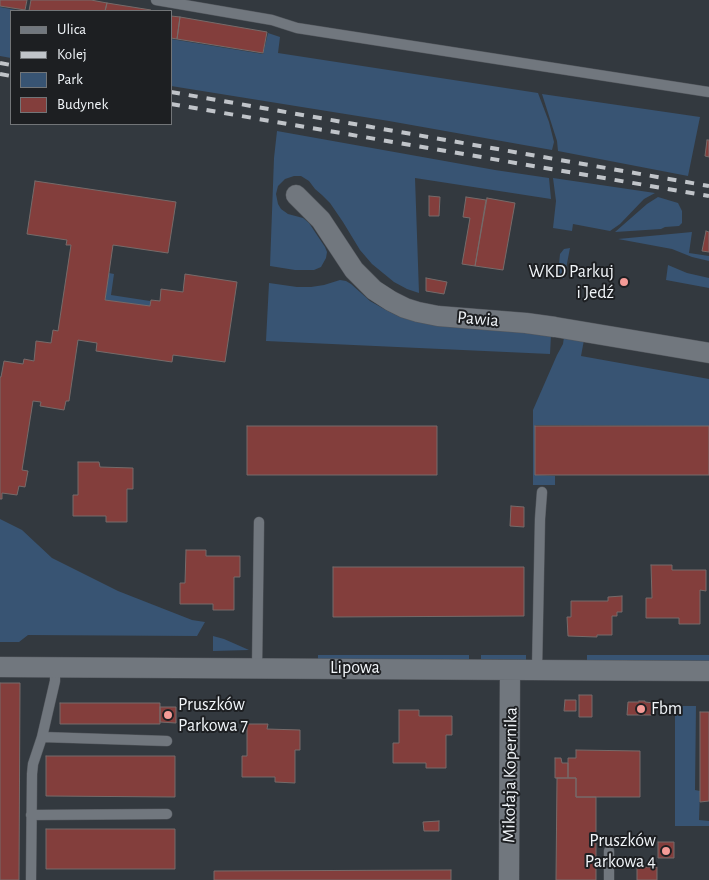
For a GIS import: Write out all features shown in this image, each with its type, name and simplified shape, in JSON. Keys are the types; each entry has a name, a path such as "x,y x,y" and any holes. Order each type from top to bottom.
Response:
{"street":[{"name":"Pawia","path":"296,195 321,220 358,275 374,290 404,308 430,315 556,327 709,353"},
{"name":"Lipowa","path":"0,667 709,671"},
{"name":"Mikołaja Kopernika","path":"509,880 510,670"}],"lane":[{"path":"156,0 272,20 297,28 709,92"},
{"path":"537,670 542,492"},
{"path":"257,669 259,522"},
{"path":"30,880 33,764 42,737 55,681 55,667"},
{"path":"42,737 167,741"},
{"path":"31,815 168,814"},
{"path":"609,851 609,880"}],"green space":[{"path":"0,7 16,10 10,10 10,58 0,56"},
{"path":"268,33 280,37 278,53 538,93 554,142 552,150 389,121 172,86 172,39 263,54"},
{"path":"542,94 700,117 688,176 558,151 557,141"},
{"path":"277,131 549,178 551,199 415,178 419,293 394,282 372,264 360,250 330,203 309,181 301,176 294,176 285,179 278,186 276,194 278,204 288,214 303,218 309,223 325,247 327,252 326,258 321,267 314,270 295,270 270,266 274,158"},
{"path":"553,178 655,193 644,199 620,224 610,231 573,224 572,231 553,228 556,201"},
{"path":"658,197 678,203 682,211 682,223 679,226 615,232 647,204"},
{"path":"692,232 689,253 709,256 709,261 672,249 618,239"},
{"path":"570,248 564,279 558,274 560,254 564,249"},
{"path":"668,265 687,273 709,278 709,288 666,280"},
{"path":"109,273 114,274 111,295 150,301 150,306 105,300"},
{"path":"340,280 351,284 370,301 386,310 418,322 432,325 551,335 550,354 266,341 269,283 311,287"},
{"path":"564,337 584,340 581,356 709,379 709,426 535,425 535,475 555,476 555,485 533,485 533,410 563,344"},
{"path":"0,519 22,530 52,558 118,591 192,620 205,622 197,636 28,635 19,642 0,642"},
{"path":"213,636 224,639 249,650 213,651"},
{"path":"318,655 469,655 469,659 318,659"},
{"path":"481,655 526,655 526,660 481,659"},
{"path":"587,655 709,655 709,661 587,660"},
{"path":"675,706 696,706 695,790 700,791 699,820 709,821 709,826 675,826"}],"building":[{"path":"0,0 27,0 25,10 0,6"},
{"path":"31,0 91,0 107,3 105,10 29,10"},
{"path":"107,3 151,10 105,10"},
{"path":"172,16 180,17 177,39 172,38"},
{"path":"180,17 267,32 263,53 177,39"},
{"path":"707,140 709,140 709,157 705,156"},
{"path":"35,181 176,202 168,253 113,245 105,300 150,306 151,300 160,301 161,289 183,292 185,274 237,282 225,362 173,355 172,362 96,351 97,343 78,340 69,401 66,401 64,410 40,406 41,402 33,401 22,470 28,471 25,487 19,486 17,495 2,493 2,499 0,499 0,377 4,361 23,364 24,359 34,361 36,341 51,343 53,330 58,331 71,245 66,245 67,240 27,234"},
{"path":"429,196 440,197 439,216 429,216"},
{"path":"466,197 486,200 475,266 462,264 470,218 463,217"},
{"path":"487,198 515,203 503,270 475,266"},
{"path":"706,231 709,232 709,252 702,251"},
{"path":"426,278 447,282 444,294 426,291"},
{"path":"247,426 437,426 437,475 247,475"},
{"path":"535,426 709,426 709,475 535,475"},
{"path":"78,462 99,462 100,467 133,468 133,489 127,489 127,522 106,522 106,516 73,516 73,495 78,495"},
{"path":"511,506 524,507 524,527 510,526"},
{"path":"186,550 206,550 206,556 240,556 240,577 234,577 234,610 213,610 213,604 180,604 180,583 185,583"},
{"path":"651,565 672,565 672,570 706,570 706,591 700,590 700,624 679,624 679,618 646,618 646,598 652,598"},
{"path":"333,567 524,567 524,616 333,617"},
{"path":"622,596 622,612 617,612 617,616 612,616 612,635 597,635 597,637 568,636 567,617 571,617 571,601 608,601 608,597"},
{"path":"0,683 20,683 19,880 0,880"},
{"path":"579,695 592,695 592,717 579,717"},
{"path":"565,700 576,700 576,711 564,711"},
{"name":"Fbm","path":"628,702 654,703 654,715 627,715"},
{"path":"60,703 160,703 160,724 60,724"},
{"name":"Pruszków Parkowa 7","path":"160,707 176,707 176,723 160,722"},
{"path":"399,710 419,710 419,716 452,716 452,735 446,735 446,768 426,768 426,763 393,763 393,743 399,743"},
{"path":"700,712 709,712 709,801 700,802"},
{"path":"247,724 268,724 267,729 300,730 300,750 295,750 295,783 275,782 275,777 242,777 242,756 247,756"},
{"path":"576,750 640,751 640,797 576,797 576,778 568,778 568,758 576,758"},
{"path":"46,756 175,756 175,797 46,796"},
{"path":"555,758 561,758 562,763 568,763 568,778 555,778"},
{"path":"557,778 576,778 576,797 596,797 596,880 556,880"},
{"path":"439,821 439,831 424,831 423,822"},
{"path":"46,829 175,829 175,869 46,869"},
{"name":"Pruszków Parkowa 4","path":"658,842 674,842 674,858 658,858"},
{"path":"637,867 657,867 657,880 637,880"},
{"path":"451,870 451,880 214,880 214,871"}],"railway":[{"path":"0,63 10,65"},
{"path":"0,74 10,76"},
{"path":"172,92 709,186"},
{"path":"172,104 709,196"}],"place":[{"name":"WKD Parkuj i Jedź","path":"624,282"},
{"name":"Fbm","path":"641,709"},
{"name":"Pruszków Parkowa 7","path":"168,715"},
{"name":"Pruszków Parkowa 4","path":"666,851"}]}
